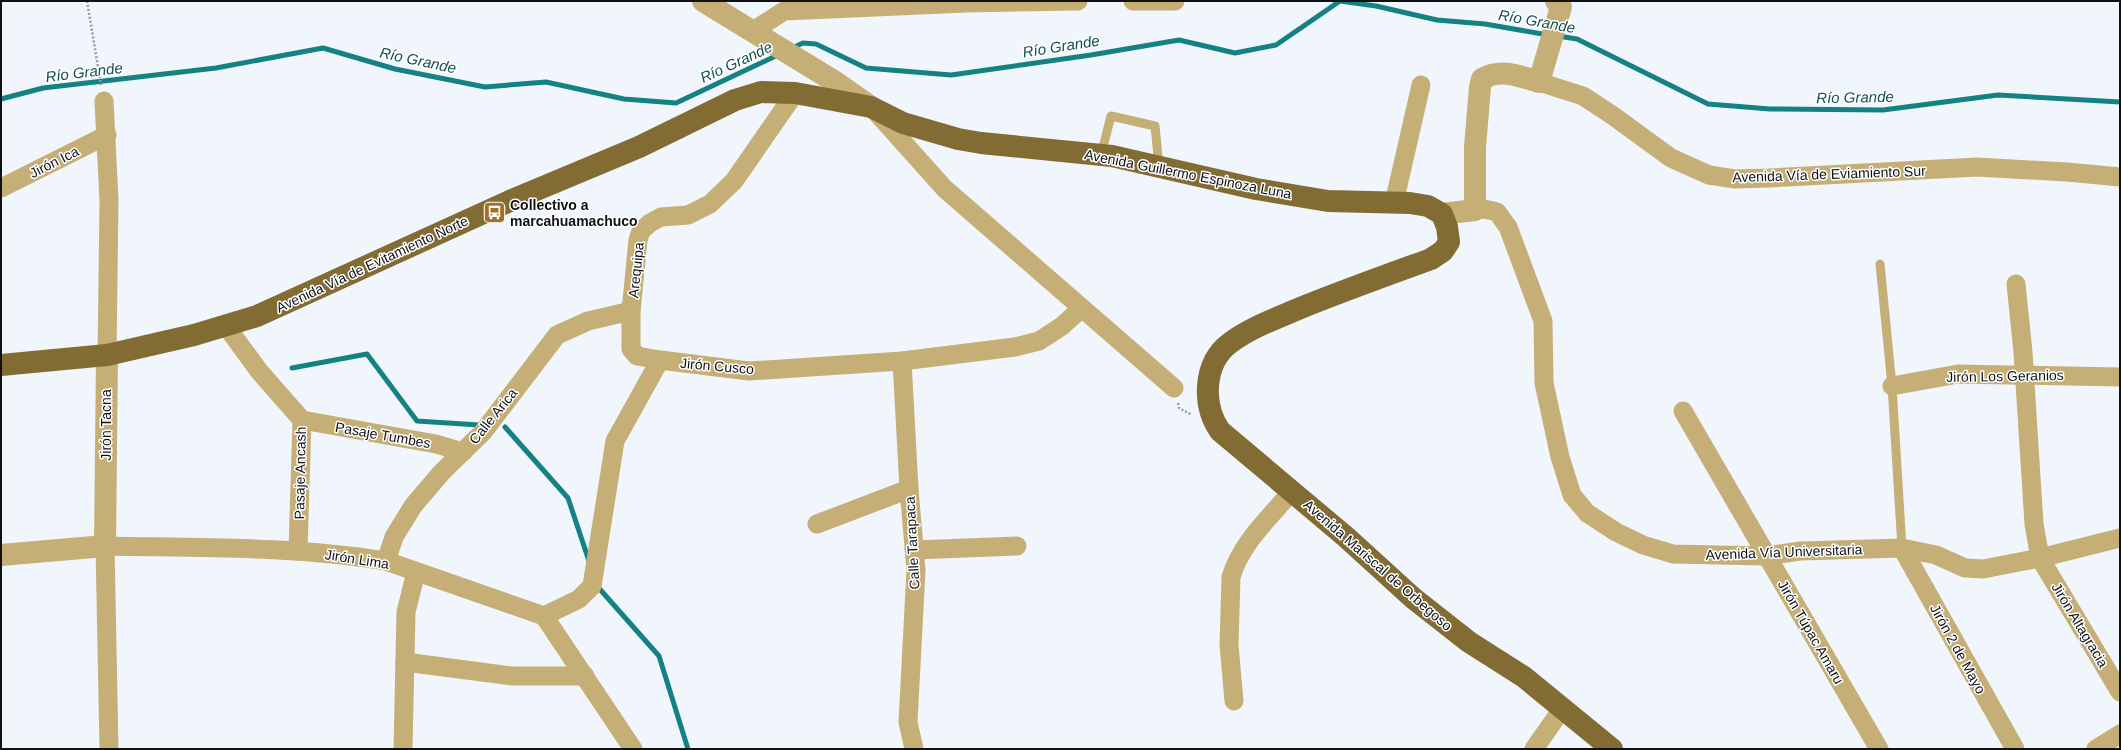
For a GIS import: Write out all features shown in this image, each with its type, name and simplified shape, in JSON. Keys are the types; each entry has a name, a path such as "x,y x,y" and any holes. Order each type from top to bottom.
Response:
{"highway":[{"name":"Avenida Vía de Evitamiento Norte","path":"1,365 107,355 226,326 258,316 512,200 638,147 735,100 761,92 796,93"},
{"name":"Avenida Guillermo Espinoza Luna","path":"796,93 871,107 903,123 958,139 981,143 1101,155 1159,166 1256,189 1314,198 1410,203 1428,206 1442,214"},
{"name":"Avenida Mariscal de Orbegoso","path":"1442,214 1447,227 1449,242 1443,251 1431,259 1336,293 1258,326 1229,344 1216,361 1209,377 1208,391 1212,420 1220,431 1346,537 1413,598 1469,642 1524,677 1612,749"}],"street":[{"path":"703,1 837,83 871,107 945,189 1174,388"},
{"path":"756,33 784,11 1078,1"},
{"path":"1133,1 1175,1"},
{"path":"1541,76 1558,4"},
{"name":"Avenida Vía de Eviamiento Sur","path":"1475,210 1475,147 1480,87 1482,79 1491,73 1506,72 1541,76 1583,96 1612,114 1671,158 1709,175 1735,179 1977,167 2067,172 2120,177"},
{"path":"1394,203 1421,85"},
{"name":"Arequipa","path":"660,360 637,356 631,349 631,311 638,240 641,231 650,223 661,217 688,215 710,204 734,181 796,93"},
{"name":"Jirón Tacna","path":"104,101 107,135 109,200 105,546 109,749"},
{"name":"Jirón Ica","path":"1,188 107,135"},
{"name":"Avenida Vía Universitaria","path":"1442,214 1484,209 1497,212 1508,226 1543,321 1544,383 1560,457 1572,495 1587,513 1643,545 1673,554 1766,556 1800,551 1902,548 1936,555 1965,568 1983,569 2040,558 2120,538"},
{"path":"2016,284 2034,524 2040,558"},
{"name":"Jirón Cusco","path":"544,616 579,599 592,586 615,441 660,360 749,371 902,361 1015,347 1040,341 1062,326 1082,308"},
{"name":"Calle Arica","path":"386,561 394,537 413,506 442,472 483,432 557,335 588,321 631,311"},
{"name":"Pasaje Ancash","path":"226,326 259,371 302,420 298,551"},
{"name":"Calle Tarapaca","path":"902,361 909,489 916,570 908,722 914,749"},
{"name":"Jirón Los Geranios","path":"1892,386 1958,374 2024,376 2053,374 2120,377"},
{"name":"Jirón Túpac Amaru","path":"1683,411 1879,749"},
{"name":"Pasaje Tumbes","path":"302,420 436,444 463,452"},
{"path":"817,524 909,489"},
{"path":"1234,701 1229,645 1231,577 1234,566 1244,548 1292,491"},
{"name":"Jirón Lima","path":"1,555 105,546 298,551 386,561 544,616"},
{"path":"914,550 1017,546"},
{"name":"Jirón 2 de Mayo","path":"1902,548 2015,749"},
{"name":"Jirón Altagracia","path":"2040,558 2120,692"},
{"path":"402,749 406,612 416,572"},
{"path":"544,616 633,749"},
{"path":"405,662 512,676 585,676"},
{"path":"1534,749 1562,708"},
{"path":"2096,749 2120,734"}],"lane":[{"path":"1101,155 1111,116 1155,126 1159,166"},
{"path":"1880,264 1892,386 1902,548"}],"path":[{"path":"86,1 95,41 104,101"}],"waterway":[{"name":"Río Grande","path":"792,48 803,43 816,44 866,68 951,75 1091,55 1179,40 1235,53 1276,45 1340,1 1376,6 1437,20 1485,24 1548,35"},
{"name":"Río Grande","path":"1558,36 1577,39 1708,104 1770,109 1883,110 1998,95 2120,102"},
{"name":"Río Grande","path":"1,99 43,88 216,68 323,48 395,69 485,87 546,82 624,99 676,103 780,54"},
{"path":"292,368 367,354 417,421 479,425"},
{"path":"505,427 568,498 589,561"},
{"path":"597,586 659,656 688,749"}],"place":[{"name":"Collectivo a marcahuamachuco","path":"495,213"}]}
